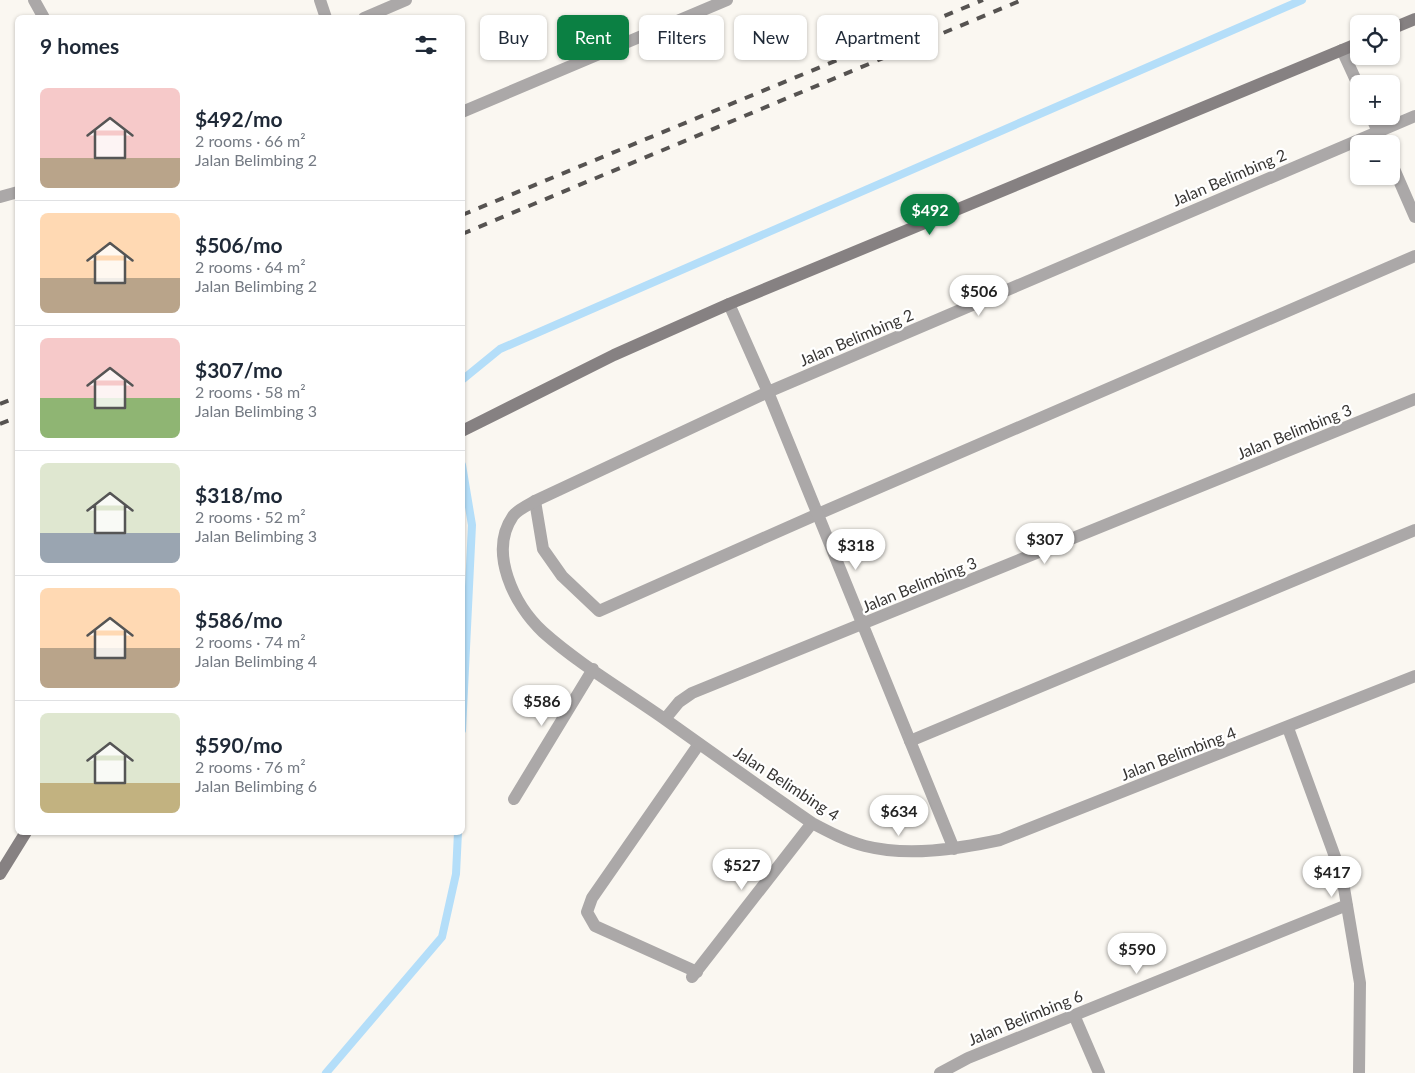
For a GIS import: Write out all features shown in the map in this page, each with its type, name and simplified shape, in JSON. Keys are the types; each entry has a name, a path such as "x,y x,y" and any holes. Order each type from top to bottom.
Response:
{"main road":[{"path":"1400,25 1415,19"},
{"path":"465,428 614,355 729,304 1350,47"},
{"path":"1,870 24,835"}],"street":[{"path":"34,0 42,15"},
{"path":"320,0 325,15"},
{"path":"371,15 406,0"},
{"path":"465,111 712,3 727,0"},
{"path":"1342,50 1353,75"},
{"name":"Jalan Belimbing 2","path":"535,501 768,392 1415,116"},
{"path":"1375,125 1380,135"},
{"path":"1400,183 1415,217"},
{"path":"0,198 15,193"},
{"path":"535,501 543,549 562,576 599,611 818,514 1415,256"},
{"path":"729,304 768,392 954,849"},
{"name":"Jalan Belimbing 3","path":"665,719 679,702 692,692 863,625 1415,399"},
{"name":"Jalan Belimbing 4","path":"535,501 514,514 504,533 502,556 507,576 522,605 542,631 812,823 844,839 865,846 909,851 954,849 1000,840 1288,728 1415,676"},
{"path":"910,741 1415,530"},
{"path":"514,800 593,669"},
{"path":"1288,728 1342,876 1360,983 1359,1073"},
{"path":"700,744 592,898 587,912 595,926 694,974 812,823"},
{"name":"Jalan Belimbing 6","path":"940,1073 968,1058 1347,905"},
{"path":"1074,1015 1099,1073"}],"waterway":[{"path":"465,378 500,349 1302,0"},
{"path":"465,483 472,525 465,668"},
{"path":"326,1073 442,937 456,874 458,835"}],"railway":[{"path":"465,214 983,0"},
{"path":"465,233 1022,0"},
{"path":"0,404 15,398"},
{"path":"0,424 15,418"}]}
